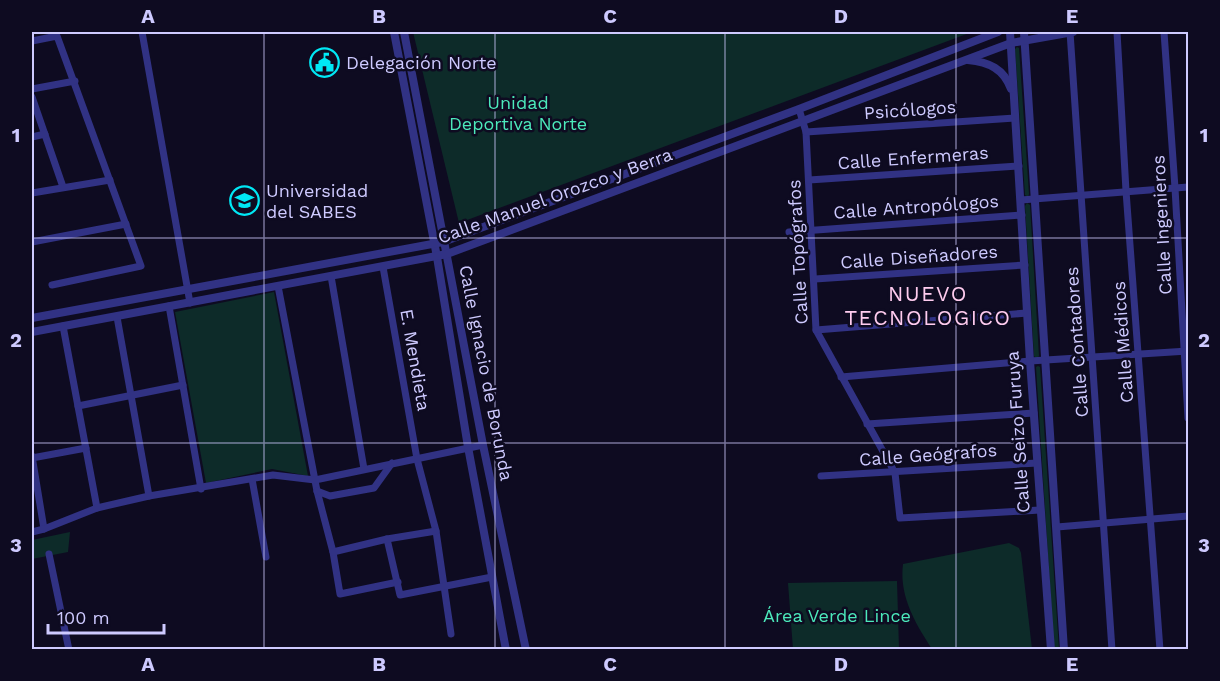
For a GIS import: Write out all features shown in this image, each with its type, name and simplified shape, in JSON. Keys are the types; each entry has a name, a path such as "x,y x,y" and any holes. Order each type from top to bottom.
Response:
{"street":[{"path":"142,32 190,303"},
{"name":"Calle Ignacio de Borunda","path":"394,32 437,257 468,447 506,650"},
{"name":"Calle Ignacio de Borunda","path":"404,32 523,649"},
{"name":"Calle Manuel Orozco y Berra","path":"32,318 187,288 434,245 998,32"},
{"name":"Calle Seizo Furuya","path":"1010,32 1030,361 1051,650"},
{"name":"Calle Manuel Orozco y Berra","path":"32,332 437,257 803,122 1011,43 1024,36 1072,32"},
{"name":"Calle Contadores","path":"1072,32 1112,650"},
{"name":"Calle Médicos","path":"1117,32 1126,191 1140,355 1160,650"},
{"name":"Calle Ingenieros","path":"1164,32 1176,188 1188,418"},
{"path":"32,41 57,36 141,266 52,285"},
{"name":"Calle Seizo Furuya","path":"1024,36 1064,650"},
{"path":"965,60 985,62 998,69 1008,80 1015,99"},
{"path":"32,88 75,81"},
{"path":"32,97 63,187"},
{"name":"Calle Topógrafos","path":"799,109 806,132 816,330 895,473 900,518 1040,510"},
{"name":"Psicólogos","path":"806,132 1015,118"},
{"path":"32,137 45,134"},
{"name":"Calle Enfermeras","path":"809,180 1019,166"},
{"path":"32,193 110,180"},
{"path":"1021,200 1188,188"},
{"name":"Calle Antropólogos","path":"789,232 1022,215"},
{"path":"32,242 126,224"},
{"name":"Calle Diseñadores","path":"815,279 1025,265"},
{"name":"E. Mendieta","path":"383,267 417,459 436,531 452,634"},
{"path":"331,276 364,468"},
{"path":"278,286 317,491 333,552 340,594 398,582"},
{"path":"169,306 201,489"},
{"path":"816,330 1027,313"},
{"path":"117,317 149,496"},
{"path":"63,326 97,508"},
{"path":"841,377 1030,361 1186,352"},
{"path":"78,406 183,385"},
{"path":"867,424 1034,413"},
{"path":"32,532 97,508 149,496 273,475 315,480 483,445"},
{"path":"44,529 32,457 86,448"},
{"path":"317,491 330,496 374,488 392,463"},
{"name":"Calle Geógrafos","path":"821,476 1037,463"},
{"path":"252,479 266,557"},
{"path":"1057,527 1188,516"},
{"path":"333,552 387,539 436,531"},
{"path":"387,539 400,595 492,577"},
{"path":"49,554 69,650"}],"green space":[{"name":"Unidad Deportiva Norte","path":"413,32 972,32 459,223"},
{"path":"1019,48 1028,197 1025,195 1015,49"},
{"path":"1027,203 1030,205 1039,356 1037,359 1034,356 1025,206"},
{"path":"274,292 308,476 272,469 206,483 175,312"},
{"path":"1036,367 1040,367 1059,649 1054,649"},
{"path":"70,532 68,552 32,559 32,540"},
{"path":"1009,543 1019,548 1021,553 1032,649 932,649 914,619 906,598 902,576 903,564"},
{"name":"Área Verde Lince","path":"897,581 899,649 793,649 788,583"}],"place":[{"name":"Delegación Norte","path":"325,63"},
{"name":"Universidad del SABES","path":"245,201"}],"district":[{"name":"NUEVO TECNOLOGICO","path":"928,306"}]}
